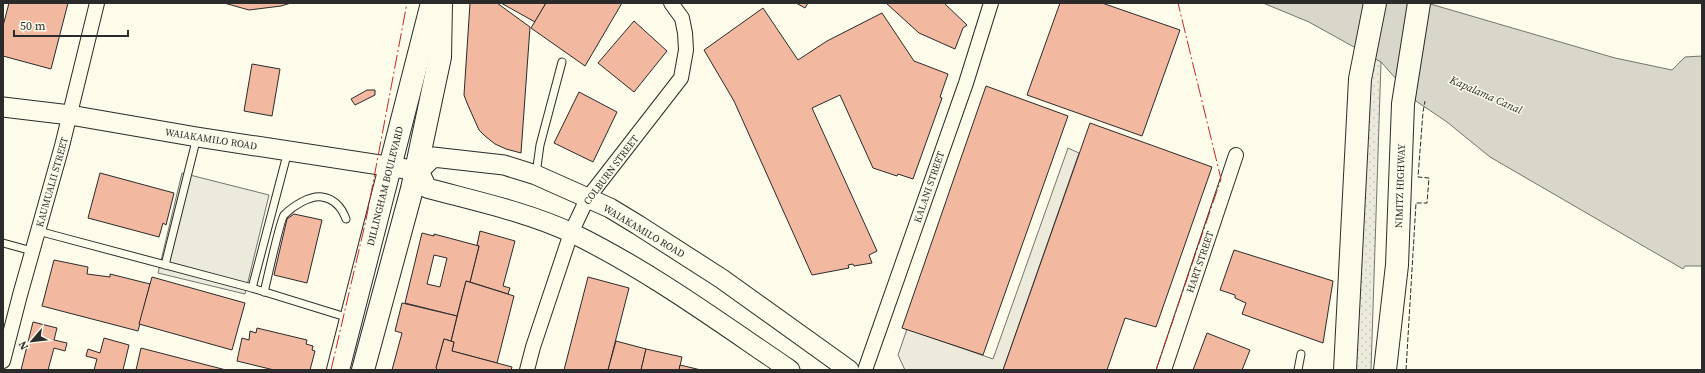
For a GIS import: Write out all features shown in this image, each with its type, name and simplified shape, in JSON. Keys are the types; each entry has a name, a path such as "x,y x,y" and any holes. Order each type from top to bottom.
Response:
{"main road":[{"name":"DILLINGHAM BOULEVARD","path":"338,370 432,3"},
{"path":"363,370 417,171 440,57 441,3"},
{"path":"1345,370 1360,79 1375,3"},
{"name":"NIMITZ HIGHWAY","path":"1385,370 1397,265 1403,104 1419,3"},
{"name":"WAIAKAMILO ROAD","path":"3,107 70,115 197,137 417,171 433,157 504,165 536,175 610,208 716,275 849,370"},
{"path":"417,171 427,188 507,209 570,233 629,263 663,283 790,370"}],"street":[{"name":"KAUMUALII STREET","path":"3,361 70,115 97,3"},
{"name":"COLBURN STREET","path":"527,370 570,233 587,199 681,78 686,50 685,33 682,18 671,3"},
{"name":"KALANI STREET","path":"865,370 966,83 991,3"},
{"name":"HART STREET","path":"1164,370 1236,155"}],"lane":[{"path":"536,175 540,145 562,62"},
{"path":"165,265 197,137"},
{"path":"252,288 288,151"},
{"path":"264,292 284,216 304,200 323,197 335,202 340,207 346,219"},
{"path":"38,231 252,288 352,319"},
{"path":"3,243 32,251"},
{"path":"1298,370 1300,354"}],"shaded area":[{"path":"1364,52 1381,62 1371,370 1352,370"},
{"path":"1068,148 1079,153 1003,370 905,370 898,355 907,329 993,359"},
{"path":"182,173 269,195 245,294 158,273"}],"water":[{"name":"Kapalama Canal","path":"1263,3 1427,3 1615,58 1672,70 1685,57 1702,56 1702,266 1685,266 1683,269 1490,157 1447,122 1416,101 1381,62 1309,22"}],"building":[{"path":"9,3 68,3 51,69 3,56 3,26"},
{"path":"224,3 291,3 281,6 249,10"},
{"path":"470,3 497,3 530,27 521,153 495,144 479,130 464,95"},
{"path":"501,3 546,3 535,22"},
{"path":"546,3 622,3 585,66 531,28"},
{"path":"796,3 808,3 805,8"},
{"path":"886,3 944,3 967,25 963,28 955,49 919,33"},
{"path":"1060,3 1102,3 1180,30 1142,136 1027,95"},
{"path":"763,8 798,60 827,41 882,13 914,61 948,74 940,97 942,98 913,179 898,174 897,176 873,168 840,95 812,108 877,251 869,255 872,263 854,266 853,264 848,265 849,268 812,275 734,101 704,50"},
{"path":"634,21 667,51 634,92 598,63"},
{"path":"252,64 280,69 272,116 244,111"},
{"path":"986,86 1068,116 983,355 902,328"},
{"path":"367,90 375,90 375,95 355,105 351,99"},
{"path":"579,92 617,112 593,162 554,143"},
{"path":"1090,123 1212,167 1156,327 1125,318 1107,370 1003,370"},
{"path":"100,173 174,193 166,225 163,223 159,237 88,218"},
{"path":"294,214 322,220 307,283 274,275 287,219"},
{"path":"480,231 515,241 503,286 510,288 508,294 470,282 479,246 477,245"},
{"path":"422,233 434,236 434,234 479,246 470,282 466,281 457,316 405,303","holes":["434,255 447,258 440,287 427,284"]},
{"path":"1234,250 1333,281 1323,343 1242,314 1246,303 1235,298 1235,295 1220,290"},
{"path":"54,260 88,267 87,274 110,277 110,274 150,284 138,331 42,306"},
{"path":"152,277 245,303 232,350 139,324"},
{"path":"588,277 629,288 608,370 564,370"},
{"path":"466,281 514,296 497,363 452,351 454,342 451,341"},
{"path":"402,303 457,316 451,341 444,339 436,368 438,370 392,370 402,333 395,331"},
{"path":"33,322 57,328 54,340 67,343 65,351 54,348 48,370 21,370"},
{"path":"257,328 307,340 306,344 313,346 312,350 315,351 310,370 274,370 237,361 242,338 249,340 250,331 256,333"},
{"path":"1207,333 1250,350 1242,370 1193,370"},
{"path":"104,338 129,345 123,370 94,370 97,359 86,356 88,349 100,353"},
{"path":"444,339 454,342 452,351 512,367 511,370 438,370 436,368"},
{"path":"616,341 646,349 641,370 608,370"},
{"path":"141,348 226,370 136,370"},
{"path":"646,349 682,357 679,370 641,370"},
{"path":"680,365 701,370 679,370"}],"fence":[{"path":"1406,370 1416,203 1427,203 1429,178 1418,177 1425,101"}],"power":[{"path":"331,370 366,220 407,3"},
{"path":"1156,370 1221,179 1178,3"}]}
